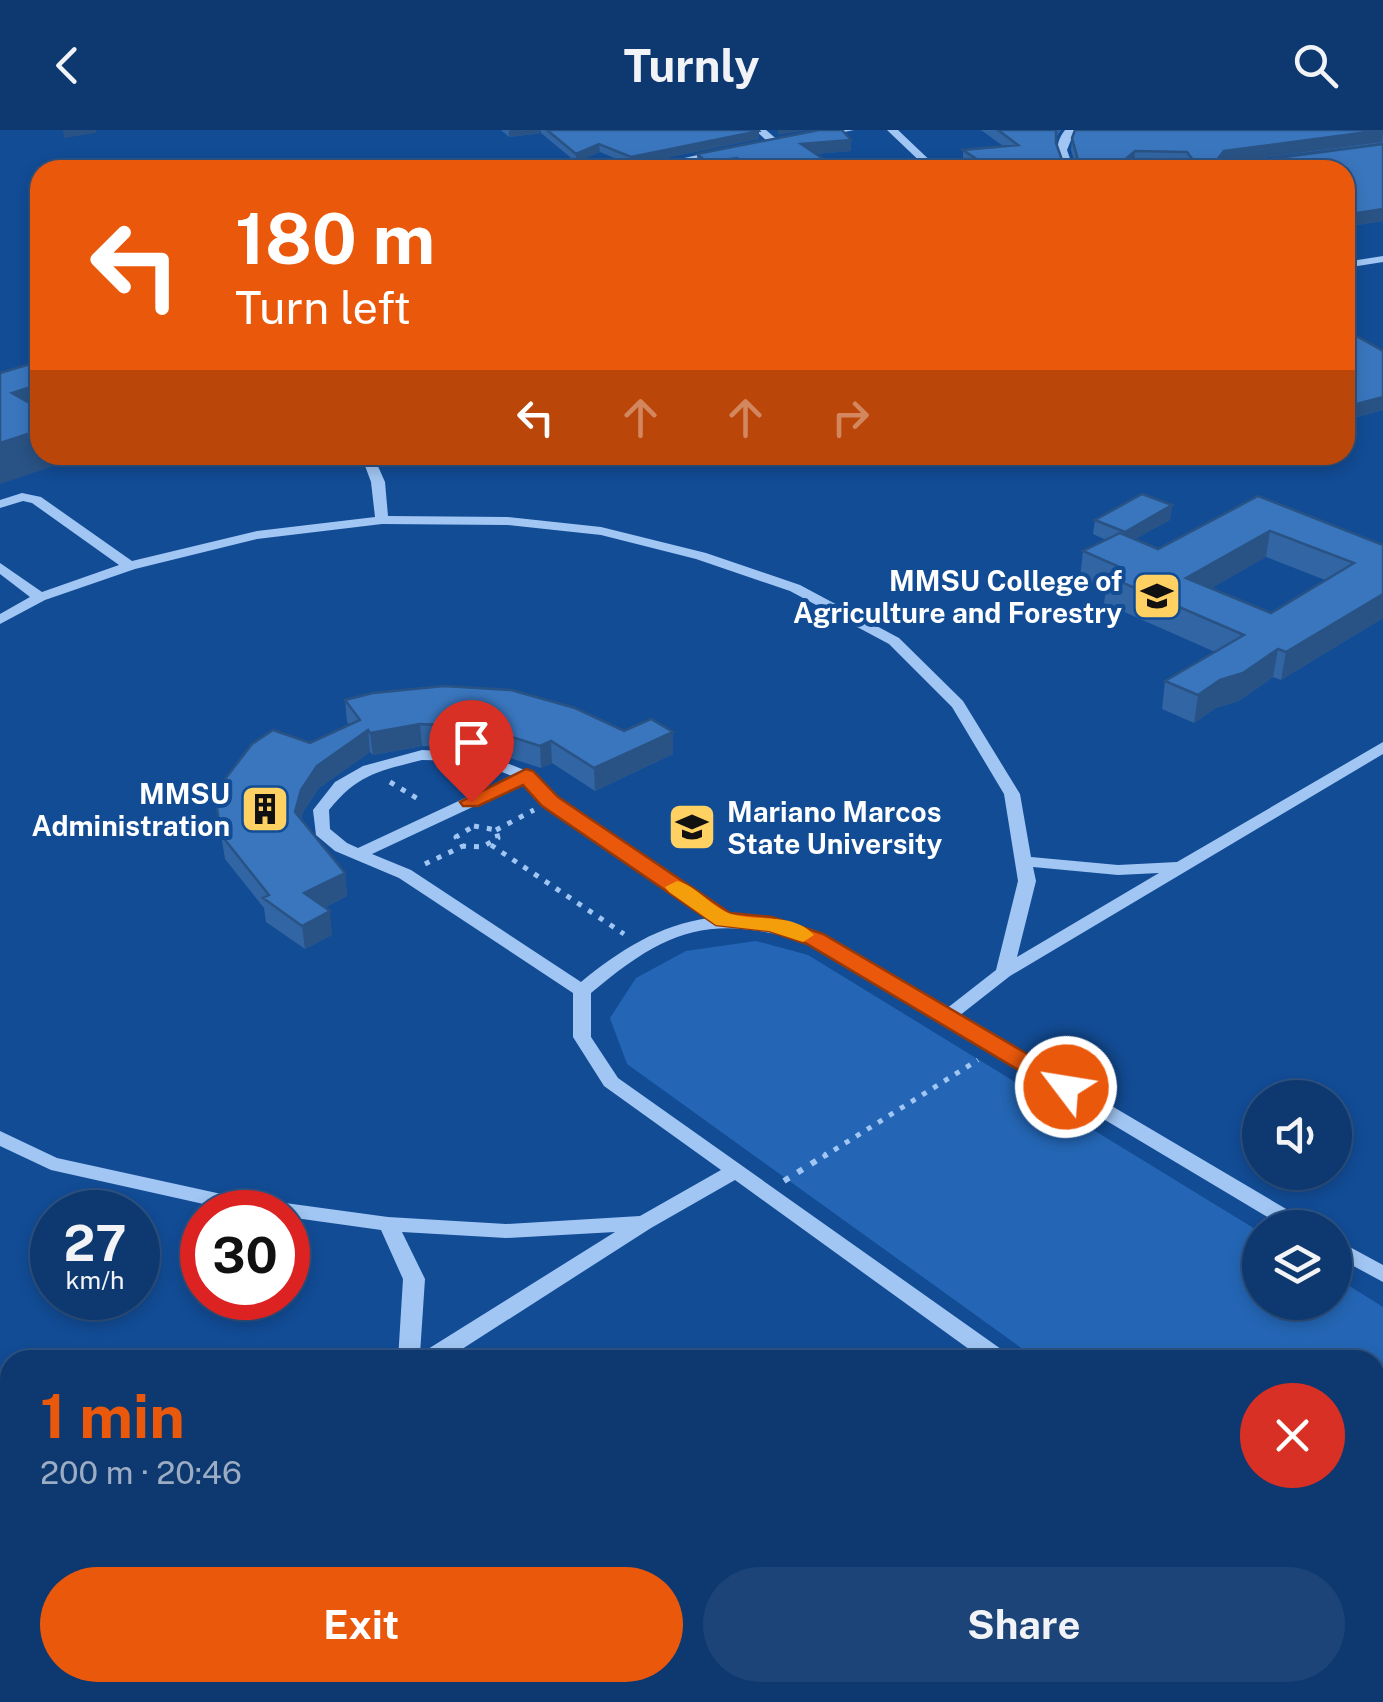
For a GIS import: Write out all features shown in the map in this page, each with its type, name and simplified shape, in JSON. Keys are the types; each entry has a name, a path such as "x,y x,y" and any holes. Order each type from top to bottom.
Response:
{"street":[{"path":"760,130 775,142"},
{"path":"812,135 849,130"},
{"path":"892,130 924,160"},
{"path":"1063,133 1061,153 1065,160"},
{"path":"686,160 794,138"},
{"path":"1355,264 1383,260"},
{"path":"371,465 378,482 382,520"},
{"path":"0,504 22,497 36,500 130,566"},
{"path":"0,620 40,597 130,566 257,535 382,520 507,522 602,532 701,556 796,588 894,640 958,704 1012,794 1027,880 1004,972"},
{"path":"0,567 40,597"},
{"path":"947,1017 1004,972 1383,747"},
{"path":"582,990 405,874 357,855 322,831 321,810 341,785 369,769 422,755 476,756 526,776 550,802 724,920"},
{"path":"357,855 526,776"},
{"path":"1024,860 1118,870 1180,867"},
{"path":"582,990 639,944 673,930 724,920 772,924 815,939 1273,1210"},
{"path":"582,990 582,1037 610,1082 986,1350"},
{"path":"0,1138 51,1162 207,1198 388,1224 506,1231 644,1223"},
{"path":"444,1350 644,1223 734,1172"},
{"path":"388,1224 414,1280 410,1350"},
{"path":"1352,1256 1383,1274"}],"path":[{"path":"369,769 443,814"},
{"path":"463,846 456,837 464,828 481,824 496,830 550,802"},
{"path":"491,845 498,838 496,830"},
{"path":"405,874 463,846 491,845 639,944"},
{"path":"764,1193 998,1047"}],"shaded area":[{"path":"756,941 808,955 1242,1221 1242,1320 1352,1320 1352,1288 1383,1307 1383,1350 1024,1350 627,1064 610,1018 636,978 686,951"}],"building":[{"path":"547,130 759,131 631,157 599,144 576,154"},
{"path":"819,130 842,130 851,140 801,144 822,158 813,160 704,160 697,154"},
{"path":"998,130 1056,130 1062,160 978,160 963,150 1018,145"},
{"path":"1075,130 1383,130 1224,151 1217,160 1193,160 1187,152 1135,151 1128,160 1078,160 1072,138"},
{"path":"1383,144 1383,209 1355,213 1355,160 1263,160"},
{"path":"1355,335 1383,351 1383,397 1355,404"},
{"path":"30,364 30,387 12,393 30,403 30,433 0,443 0,373"},
{"path":"1142,494 1172,505 1125,532 1095,520"},
{"path":"1258,496 1383,545 1383,594 1286,652 1278,649 1243,673 1220,680 1198,695 1165,681 1244,635 1107,576 1122,568 1083,551 1120,533 1158,549","holes":["1270,531 1354,563 1271,613 1186,578"]},
{"path":"444,686 511,690 575,708 624,731 651,719 673,732 594,768 551,741 540,746 481,727 420,724 370,733 368,730 317,766 301,790 295,812 345,873 304,893 330,911 302,926 263,898 269,895 222,836 217,809 222,783 252,744 273,730 310,743 360,720 345,700 373,693"}],"slow traffic":[{"path":"677,887 724,920 772,924 803,935"}],"place":[{"name":"MMSU College of Agriculture and Forestry","path":"1157,596"},
{"name":"MMSU Administration","path":"265,809"},
{"name":"Mariano Marcos State University","path":"692,827"}],"route":[{"path":"471,802 526,776 550,802 724,920 772,924 815,939 1066,1087"}]}
